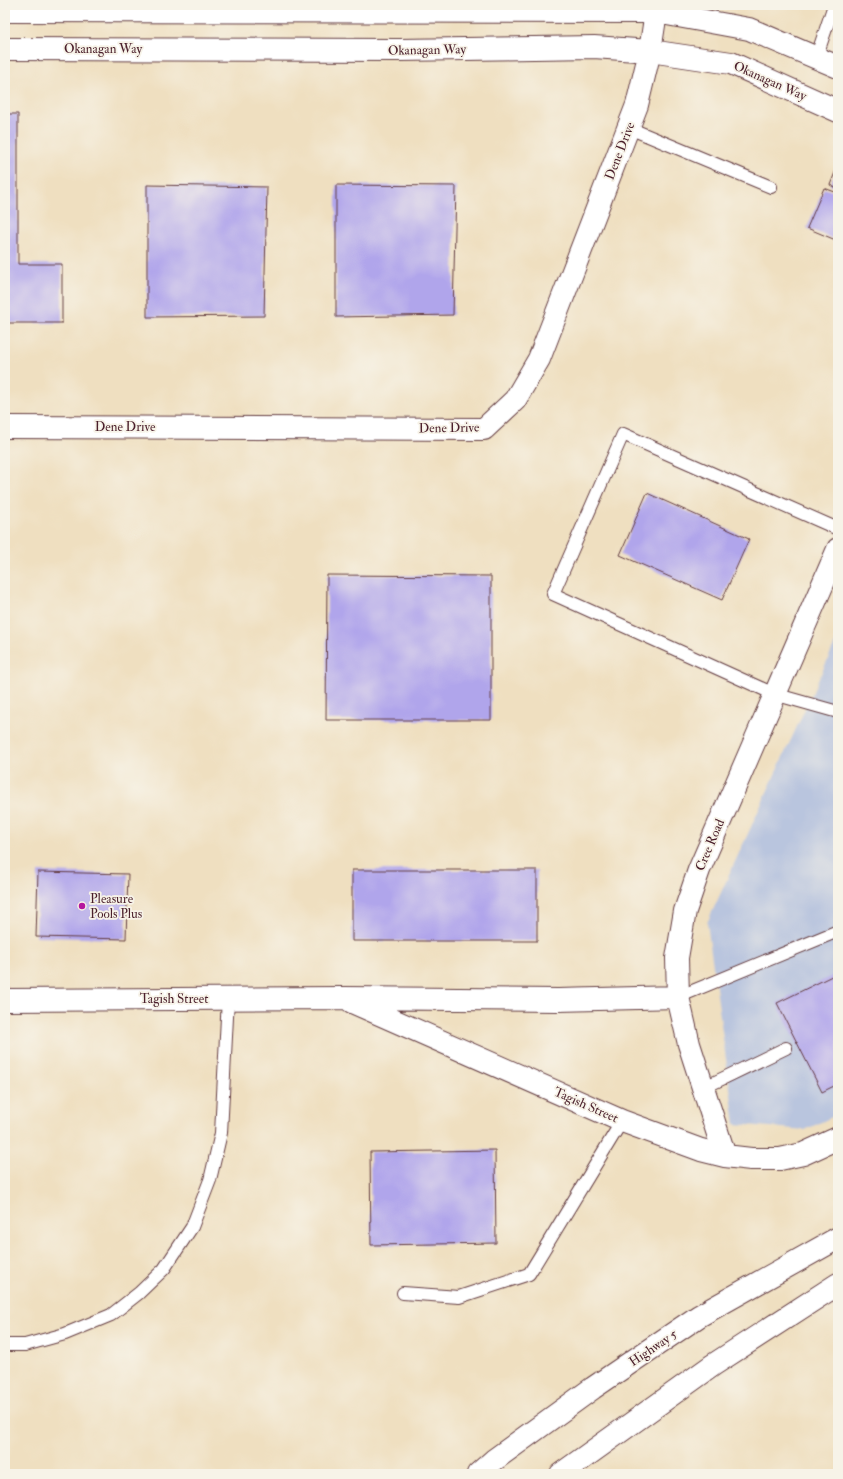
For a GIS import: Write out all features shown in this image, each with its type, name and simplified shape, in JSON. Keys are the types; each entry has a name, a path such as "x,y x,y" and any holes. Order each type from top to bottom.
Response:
{"main road":[{"path":"5,11 656,12 749,29 838,68"},
{"name":"Dene Drive","path":"5,426 484,429 515,400 539,359 638,105 650,51 656,12"},
{"name":"Okanagan Way","path":"5,49 399,50 594,48 650,51 731,63 838,111"},
{"name":"Cree Road","path":"725,1156 689,1044 678,997 677,958 685,911 699,870 838,549"},
{"name":"Tagish Street","path":"5,1000 344,998 558,1000 678,997"},
{"name":"Tagish Street","path":"344,998 622,1121 701,1150 725,1156 751,1159 780,1159 803,1154 838,1138"},
{"name":"Highway 5","path":"478,1474 494,1460 593,1388 699,1316 838,1238"},
{"path":"561,1474 713,1365 838,1284"},
{"path":"472,1474 494,1460"}],"lane":[{"path":"816,58 834,5"},
{"path":"629,128 771,187"},
{"path":"838,529 623,434 553,594 774,694 838,712"},
{"path":"678,997 838,931"},
{"path":"5,1345 25,1345 65,1334 111,1315 139,1293 164,1268 192,1226 210,1180 221,1133 228,998"},
{"path":"703,1088 786,1048"},
{"path":"403,1293 459,1297 529,1274 622,1121"}],"shaded area":[{"path":"838,637 838,1114 805,1130 735,1124 707,923"}],"building":[{"path":"5,114 18,114 18,264 62,264 62,323 5,323"},
{"path":"838,165 838,189 830,185"},
{"path":"147,185 267,187 264,316 147,317"},
{"path":"336,185 456,186 453,315 336,317"},
{"path":"824,188 838,193 838,241 807,228"},
{"path":"647,493 749,539 722,600 620,555"},
{"path":"327,575 491,576 491,720 326,720"},
{"path":"352,870 537,870 537,941 352,941"},
{"name":"Pleasure Pools Plus","path":"38,872 128,874 126,939 36,937"},
{"path":"838,973 838,1084 822,1092 777,1003"},
{"path":"495,1150 496,1243 371,1245 370,1152"}],"place":[{"name":"Pleasure Pools Plus","path":"82,906"}]}
